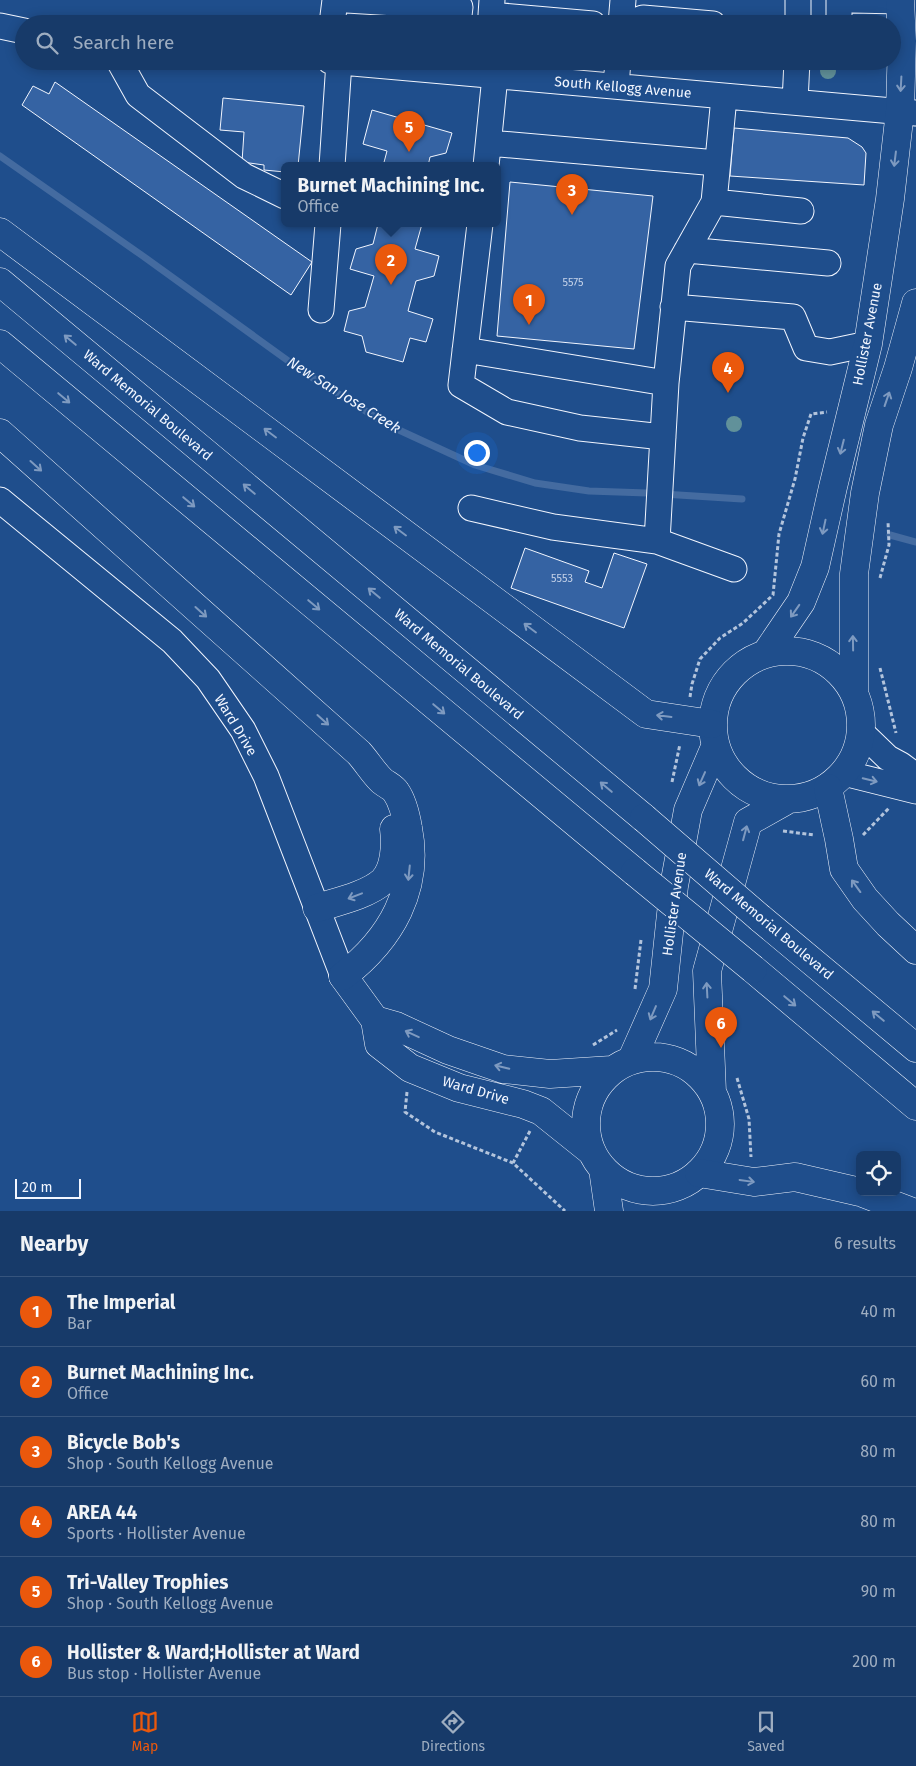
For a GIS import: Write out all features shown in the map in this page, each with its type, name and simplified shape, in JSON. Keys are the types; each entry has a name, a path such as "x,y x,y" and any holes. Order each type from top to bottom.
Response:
{"main road":[{"name":"Hollister Avenue","path":"900,0 901,15"},
{"name":"Hollister Avenue","path":"767,652 802,602 815,567 868,344 890,199 908,112 901,20"},
{"path":"0,232 646,714 714,736"},
{"name":"Ward Memorial Boulevard","path":"0,282 644,818 916,1048"},
{"path":"712,1092 707,971 748,822 787,800 808,796 836,780 855,756 861,732 861,716 854,692 854,574 865,493 879,425 898,368 916,303"},
{"path":"0,344 916,1106"},
{"path":"0,433 360,753 382,781 396,791 405,812 410,839 410,874 403,901 388,930 363,960 343,976"},
{"path":"787,800 764,796 743,785 726,769 714,736 716,700 728,678 745,662 767,652 793,650 818,656 839,671 854,692"},
{"name":"Hollister Avenue","path":"622,1065 663,989 674,886 688,810 714,736"},
{"path":"836,780 839,838 844,869 865,899 916,950"},
{"path":"317,908 367,891 384,881 393,862 396,844 382,781"},
{"name":"Ward Drive","path":"343,976 375,1020 379,1044 410,1068 459,1088 523,1104 541,1111 597,1160"},
{"name":"Ward Drive","path":"375,1020 396,1026 448,1050 504,1068 550,1074 622,1065"},
{"path":"609,1211 597,1160 586,1130 587,1109 596,1087 622,1065 655,1056 678,1061 698,1073 712,1092 720,1114 719,1135 712,1156 690,1179 670,1211"},
{"path":"597,1160 620,1182 640,1190 661,1191 690,1179 754,1182 795,1177 856,1191"},
{"path":"871,1196 910,1211"}],"street":[{"path":"333,15 334,0"},
{"path":"347,0 459,10"},
{"path":"491,15 492,0"},
{"path":"622,15 623,0"},
{"path":"798,0 798,15"},
{"path":"839,0 839,15"},
{"path":"852,0 900,0"},
{"path":"0,26 15,29"},
{"path":"124,70 138,95 244,176 281,194"},
{"path":"332,162 335,70"},
{"name":"South Kellogg Avenue","path":"468,70 495,76 908,112"},
{"path":"616,86 617,70"},
{"path":"795,102 797,70"},
{"path":"495,76 488,155 718,163"},
{"path":"658,532 666,384 678,266 714,202 724,97"},
{"path":"714,202 802,211"},
{"path":"321,310 328,227"},
{"path":"480,227 461,385 507,412 580,428 663,437"},
{"path":"687,250 828,264"},
{"path":"673,307 793,317 806,348 830,352 868,344"},
{"path":"464,350 666,384"},
{"name":"Ward Drive","path":"0,500 172,641 208,679 243,730 266,776 343,976"},
{"path":"471,508 553,527 658,532 734,569"},
{"path":"861,732 888,758 901,764 916,776"},
{"path":"836,780 916,791"}],"path":[{"path":"690,704 692,684 700,659 720,638 743,623 773,595 779,534 795,479 803,438 811,414"},
{"path":"880,581 889,545 888,518"},
{"path":"880,667 896,732 902,738"},
{"path":"670,791 681,740"},
{"path":"858,840 891,805 892,800"},
{"path":"634,996 643,932"},
{"path":"588,1048 614,1032 620,1026"},
{"path":"405,1112 435,1132 513,1163 564,1211"},
{"path":"513,1163 522,1145"}],"building":[{"path":"55,82 312,262 291,295 22,105 33,86 49,94"},
{"path":"223,98 304,106 298,162 281,162 281,172 264,170 264,165 242,162 244,132 220,130"},
{"path":"372,110 452,133 446,153 430,157 429,162 384,162 387,151 363,144"},
{"path":"734,128 848,138 862,147 866,153 864,185 730,176"},
{"path":"510,182 653,196 634,349 497,336"},
{"path":"377,227 421,227 415,249 439,256 434,276 416,281 408,311 433,319 426,342 410,338 403,362 366,352 362,336 344,331 349,311 365,307 374,276 350,269 356,249 373,244"},
{"path":"525,548 589,571 585,582 602,588 614,553 647,564 624,628 511,588"}],"waterway":[{"name":"New San Jose Creek","path":"0,156 305,373 388,425 475,465 535,483 589,491 742,499"},
{"path":"890,535 916,542"}],"place":[{"name":"Tri-Valley Trophies","path":"409,152"},
{"name":"Bicycle Bob's","path":"572,215"},
{"name":"Burnet Machining Inc.","path":"391,285"},
{"name":"The Imperial","path":"529,325"},
{"name":"AREA 44","path":"728,393"},
{"name":"Hollister & Ward;Hollister at Ward","path":"721,1048"}]}
